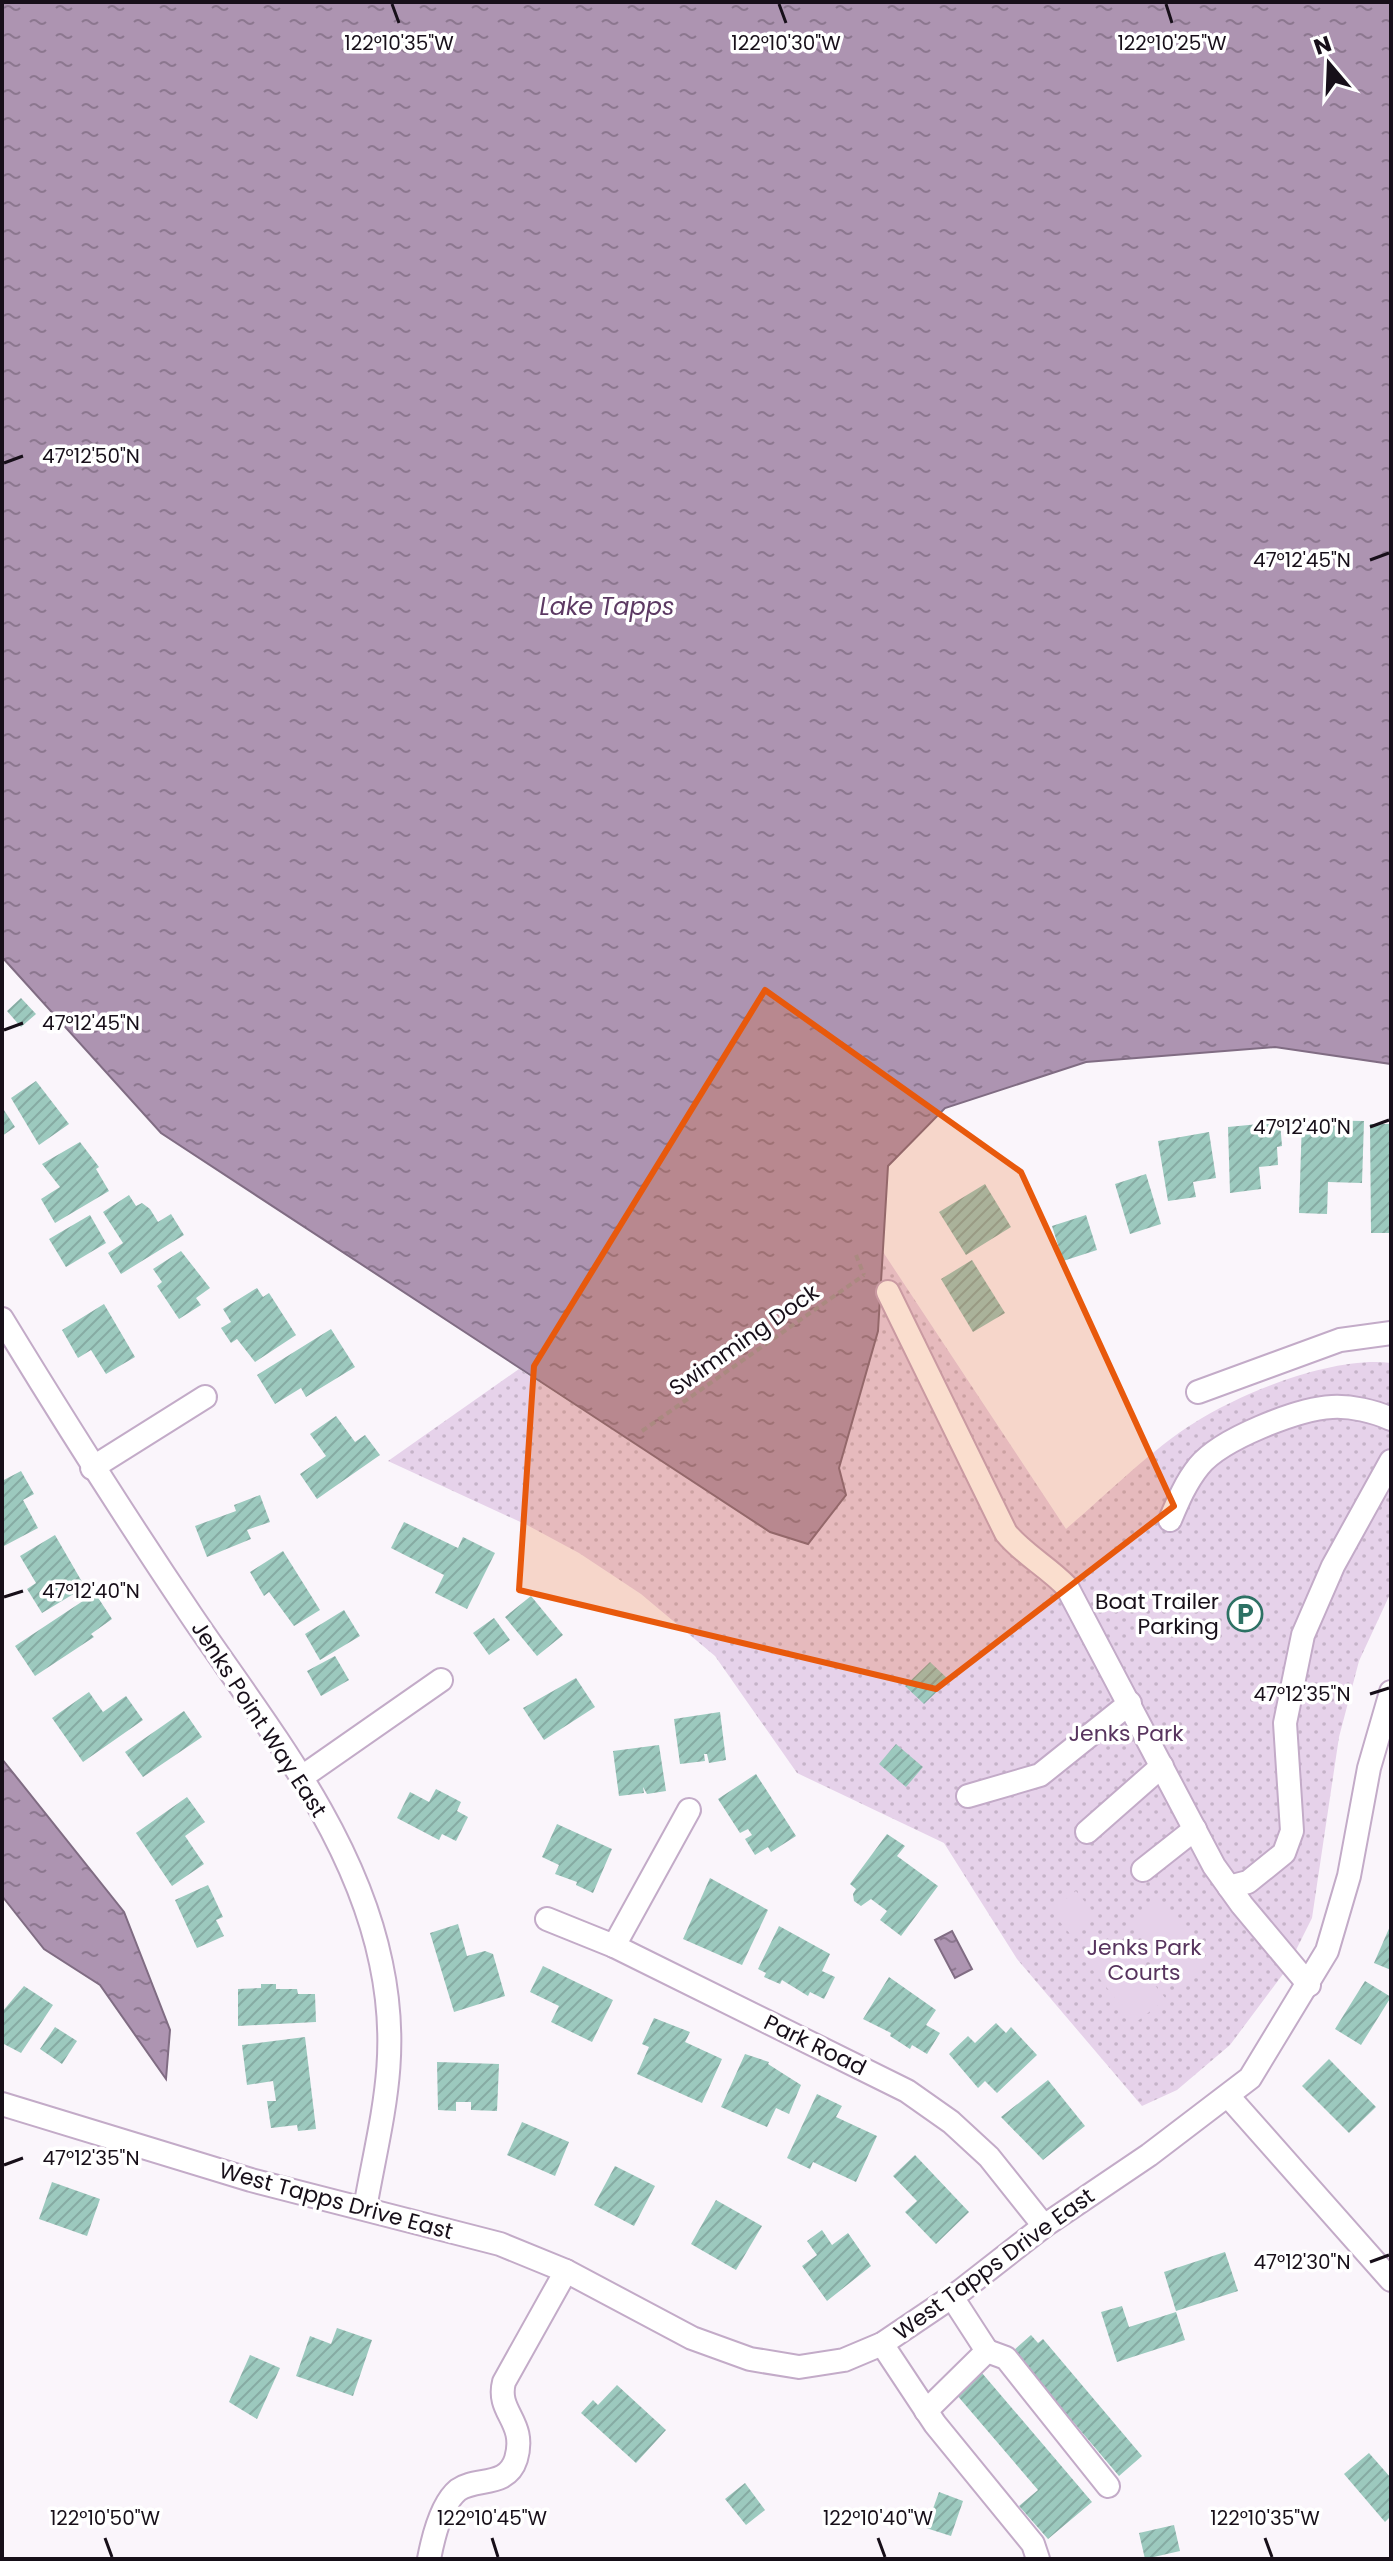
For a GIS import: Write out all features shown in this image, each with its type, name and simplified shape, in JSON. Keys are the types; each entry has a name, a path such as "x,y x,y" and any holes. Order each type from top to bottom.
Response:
{"street":[{"path":"888,1292 1006,1533 1018,1548 1048,1567 1067,1587 1229,1887 1309,1985"},
{"name":"Jenks Point Way East","path":"2,1319 92,1468 302,1777 359,1887 381,1962 390,2041 390,2081 365,2208"},
{"path":"1198,1392 1340,1340 1391,1333"},
{"path":"92,1468 205,1397"},
{"path":"1170,1520 1200,1465 1217,1448 1243,1434 1329,1407 1354,1408 1391,1419"},
{"path":"1229,1887 1248,1882 1284,1853 1292,1831 1285,1723 1293,1668 1303,1635 1333,1566 1391,1461"},
{"path":"302,1777 441,1680"},
{"name":"West Tapps Drive East","path":"2,2104 125,2143 500,2244 566,2271 692,2338 773,2365 820,2366 882,2344 952,2297 1044,2226 1250,2078 1309,1985 1337,1924 1369,1768 1391,1692"},
{"path":"968,1796 1040,1775 1130,1703"},
{"path":"1087,1832 1162,1766"},
{"path":"614,1946 689,1810"},
{"path":"1143,1870 1195,1829"},
{"name":"Park Road","path":"547,1919 614,1946 907,2091 951,2122 989,2157 1044,2226"},
{"path":"1228,2096 1391,2280"},
{"path":"429,2559 433,2540 450,2499 466,2487 498,2479 516,2461 519,2432 501,2394 504,2382 566,2271"},
{"path":"952,2297 987,2351 1006,2358 1108,2486"},
{"path":"882,2344 926,2411 1036,2551"},
{"path":"926,2411 987,2351"}],"path":[{"name":"Swimming Dock","path":"642,1431 864,1275"}],"highlighted area":[{"path":"765,990 1021,1172 1174,1506 936,1689 519,1590 534,1366"}],"green space":[{"name":"Jenks Park","path":"883,1252 1066,1529 1162,1446 1214,1411 1263,1389 1316,1371 1368,1362 1391,1363 1391,1592 1359,1661 1339,1737 1312,1918 1286,1970 1230,2045 1177,2090 1142,2106 1017,1959 944,1843 797,1773 715,1656 641,1594 579,1553 527,1525 388,1461 519,1369 770,1532 808,1543 846,1495 839,1468 878,1331"},
{"path":"1076,1891 1095,1914 1070,1934 1051,1911"},
{"path":"1159,1898 1211,1963 1180,1987 1129,1922"},
{"path":"1114,1934 1166,1999 1135,2023 1083,1958"}],"water":[{"name":"Lake Tapps","path":"2,2 1391,2 1391,1064 1275,1047 1086,1062 945,1108 888,1166 878,1331 839,1468 846,1495 808,1544 770,1532 161,1133 2,957"},
{"path":"2,1759 124,1912 170,2030 166,2079 100,1985 44,1949 2,1896"},
{"path":"952,1931 972,1969 955,1978 935,1940"}],"building":[{"path":"21,998 36,1014 21,1027 7,1011"},
{"path":"36,1081 69,1124 39,1145 11,1098"},
{"path":"2,1107 15,1127 2,1136"},
{"path":"1302,1120 1364,1121 1362,1183 1328,1182 1327,1214 1299,1213"},
{"path":"1280,1122 1282,1146 1277,1147 1278,1165 1259,1167 1261,1189 1230,1193 1228,1127"},
{"path":"1370,1124 1391,1124 1391,1233 1371,1233"},
{"path":"1209,1132 1216,1178 1193,1182 1196,1197 1168,1201 1158,1141"},
{"path":"80,1142 99,1167 96,1169 109,1191 55,1223 41,1199 60,1187 42,1164"},
{"path":"1146,1174 1161,1224 1130,1234 1115,1184"},
{"path":"985,1184 1011,1227 966,1255 939,1212"},
{"path":"129,1195 136,1206 142,1203 150,1209 158,1222 171,1214 184,1235 121,1274 108,1253 123,1243 103,1212"},
{"path":"90,1215 106,1243 66,1267 49,1239"},
{"path":"1086,1215 1097,1250 1063,1261 1052,1226"},
{"path":"181,1251 210,1288 196,1298 201,1305 179,1319 157,1286 162,1282 153,1269"},
{"path":"972,1260 1005,1313 973,1332 941,1279"},
{"path":"257,1288 263,1297 269,1293 296,1335 255,1362 237,1339 231,1343 221,1328 231,1322 223,1309"},
{"path":"104,1304 135,1357 106,1374 91,1350 78,1358 62,1330"},
{"path":"331,1329 355,1367 306,1397 301,1388 275,1404 257,1375"},
{"path":"336,1416 355,1442 365,1435 380,1455 317,1499 300,1474 326,1456 310,1434"},
{"path":"21,1471 34,1494 23,1500 38,1528 2,1547 2,1481"},
{"path":"260,1495 270,1522 247,1530 251,1539 207,1557 195,1526 236,1511 234,1505"},
{"path":"404,1522 458,1548 463,1537 495,1553 467,1609 435,1593 444,1575 391,1548"},
{"path":"55,1535 85,1587 42,1613 27,1589 36,1583 20,1556"},
{"path":"283,1551 320,1610 294,1626 269,1592 264,1596 250,1572"},
{"path":"95,1593 112,1619 91,1634 94,1637 35,1676 15,1646"},
{"path":"531,1596 563,1635 537,1656 505,1617"},
{"path":"344,1610 360,1636 320,1660 305,1634"},
{"path":"494,1618 510,1640 489,1655 473,1633"},
{"path":"335,1656 349,1680 321,1696 307,1671"},
{"path":"930,1662 949,1680 924,1704 905,1686"},
{"path":"576,1678 595,1707 544,1740 523,1708"},
{"path":"89,1692 103,1712 126,1696 143,1720 83,1762 52,1718"},
{"path":"184,1711 202,1737 143,1777 125,1752"},
{"path":"720,1712 726,1760 709,1763 707,1754 704,1754 705,1761 680,1764 674,1719"},
{"path":"896,1744 923,1767 906,1787 879,1764"},
{"path":"659,1745 666,1791 647,1794 643,1787 644,1793 619,1796 613,1751"},
{"path":"756,1774 796,1836 771,1852 768,1847 755,1855 745,1839 752,1835 748,1829 740,1833 718,1799"},
{"path":"436,1789 461,1802 457,1811 468,1817 456,1841 442,1834 439,1840 397,1818 410,1792 429,1802"},
{"path":"187,1797 205,1822 185,1836 204,1864 172,1886 136,1833"},
{"path":"557,1824 612,1849 593,1893 576,1885 577,1882 555,1874 559,1865 542,1857"},
{"path":"887,1834 905,1846 897,1856 938,1886 901,1936 880,1920 887,1911 871,1899 861,1906 854,1901 856,1889 850,1884"},
{"path":"710,1878 768,1910 742,1965 683,1939"},
{"path":"208,1885 223,1917 216,1920 224,1936 197,1948 175,1900"},
{"path":"458,1924 467,1956 485,1951 493,1954 505,1996 454,2012 430,1933"},
{"path":"1391,1924 1391,1970 1374,1963"},
{"path":"779,1926 830,1954 822,1971 835,1977 824,1999 810,1992 808,1996 782,1980 780,1984 764,1977 766,1973 758,1969"},
{"path":"543,1966 613,2000 592,2042 551,2022 559,2006 530,1992"},
{"path":"889,1977 936,2010 926,2025 940,2033 927,2054 912,2045 910,2049 890,2036 891,2033 863,2019"},
{"path":"1365,1981 1391,1997 1361,2045 1335,2029"},
{"path":"261,1984 276,1984 276,1989 297,1989 298,1994 315,1994 316,2022 238,2026 238,1989 261,1988"},
{"path":"24,1986 53,2005 21,2053 2,2043 2,2012"},
{"path":"654,2018 690,2032 685,2042 722,2059 702,2103 637,2074 649,2047 642,2044"},
{"path":"996,2023 1006,2033 1011,2027 1037,2055 997,2093 985,2081 978,2088 949,2054 968,2036 975,2043"},
{"path":"55,2027 77,2041 62,2064 40,2049"},
{"path":"305,2037 316,2129 298,2131 297,2125 271,2128 267,2101 276,2101 273,2081 247,2085 242,2045"},
{"path":"745,2054 769,2062 801,2085 789,2114 776,2108 767,2127 721,2107"},
{"path":"1329,2059 1376,2107 1349,2133 1302,2086"},
{"path":"437,2062 499,2064 497,2111 471,2110 471,2102 456,2102 456,2111 438,2110"},
{"path":"1048,2080 1085,2126 1043,2160 1001,2117"},
{"path":"817,2094 842,2106 836,2117 877,2136 856,2182 813,2162 810,2169 787,2158"},
{"path":"522,2122 569,2142 555,2176 507,2155"},
{"path":"915,2155 969,2212 936,2244 905,2212 917,2201 893,2176"},
{"path":"615,2166 655,2186 634,2226 594,2205"},
{"path":"52,2182 100,2199 87,2236 39,2219"},
{"path":"716,2200 762,2226 736,2270 691,2244"},
{"path":"822,2230 832,2245 848,2233 871,2266 827,2301 802,2266 817,2255 807,2241"},
{"path":"1225,2252 1238,2291 1176,2311 1164,2272"},
{"path":"1122,2306 1129,2327 1176,2312 1185,2340 1117,2362 1101,2312"},
{"path":"337,2328 372,2340 353,2396 296,2376 310,2336 331,2344"},
{"path":"1031,2335 1038,2343 1043,2339 1142,2456 1119,2476 1013,2351"},
{"path":"250,2355 280,2368 257,2419 229,2402"},
{"path":"982,2373 1092,2502 1048,2539 1019,2506 1038,2490 956,2394"},
{"path":"617,2385 666,2430 636,2463 581,2413 593,2400 598,2405"},
{"path":"1369,2453 1391,2478 1391,2516 1385,2522 1344,2474"},
{"path":"745,2483 765,2510 746,2525 725,2499"},
{"path":"939,2492 963,2501 951,2536 926,2528"},
{"path":"1174,2525 1180,2551 1145,2559 1139,2533"}],"place":[{"name":"Boat Trailer Parking","path":"1245,1614"}],"park label":[{"name":"Jenks Park Courts","path":"1144,1960"}]}
